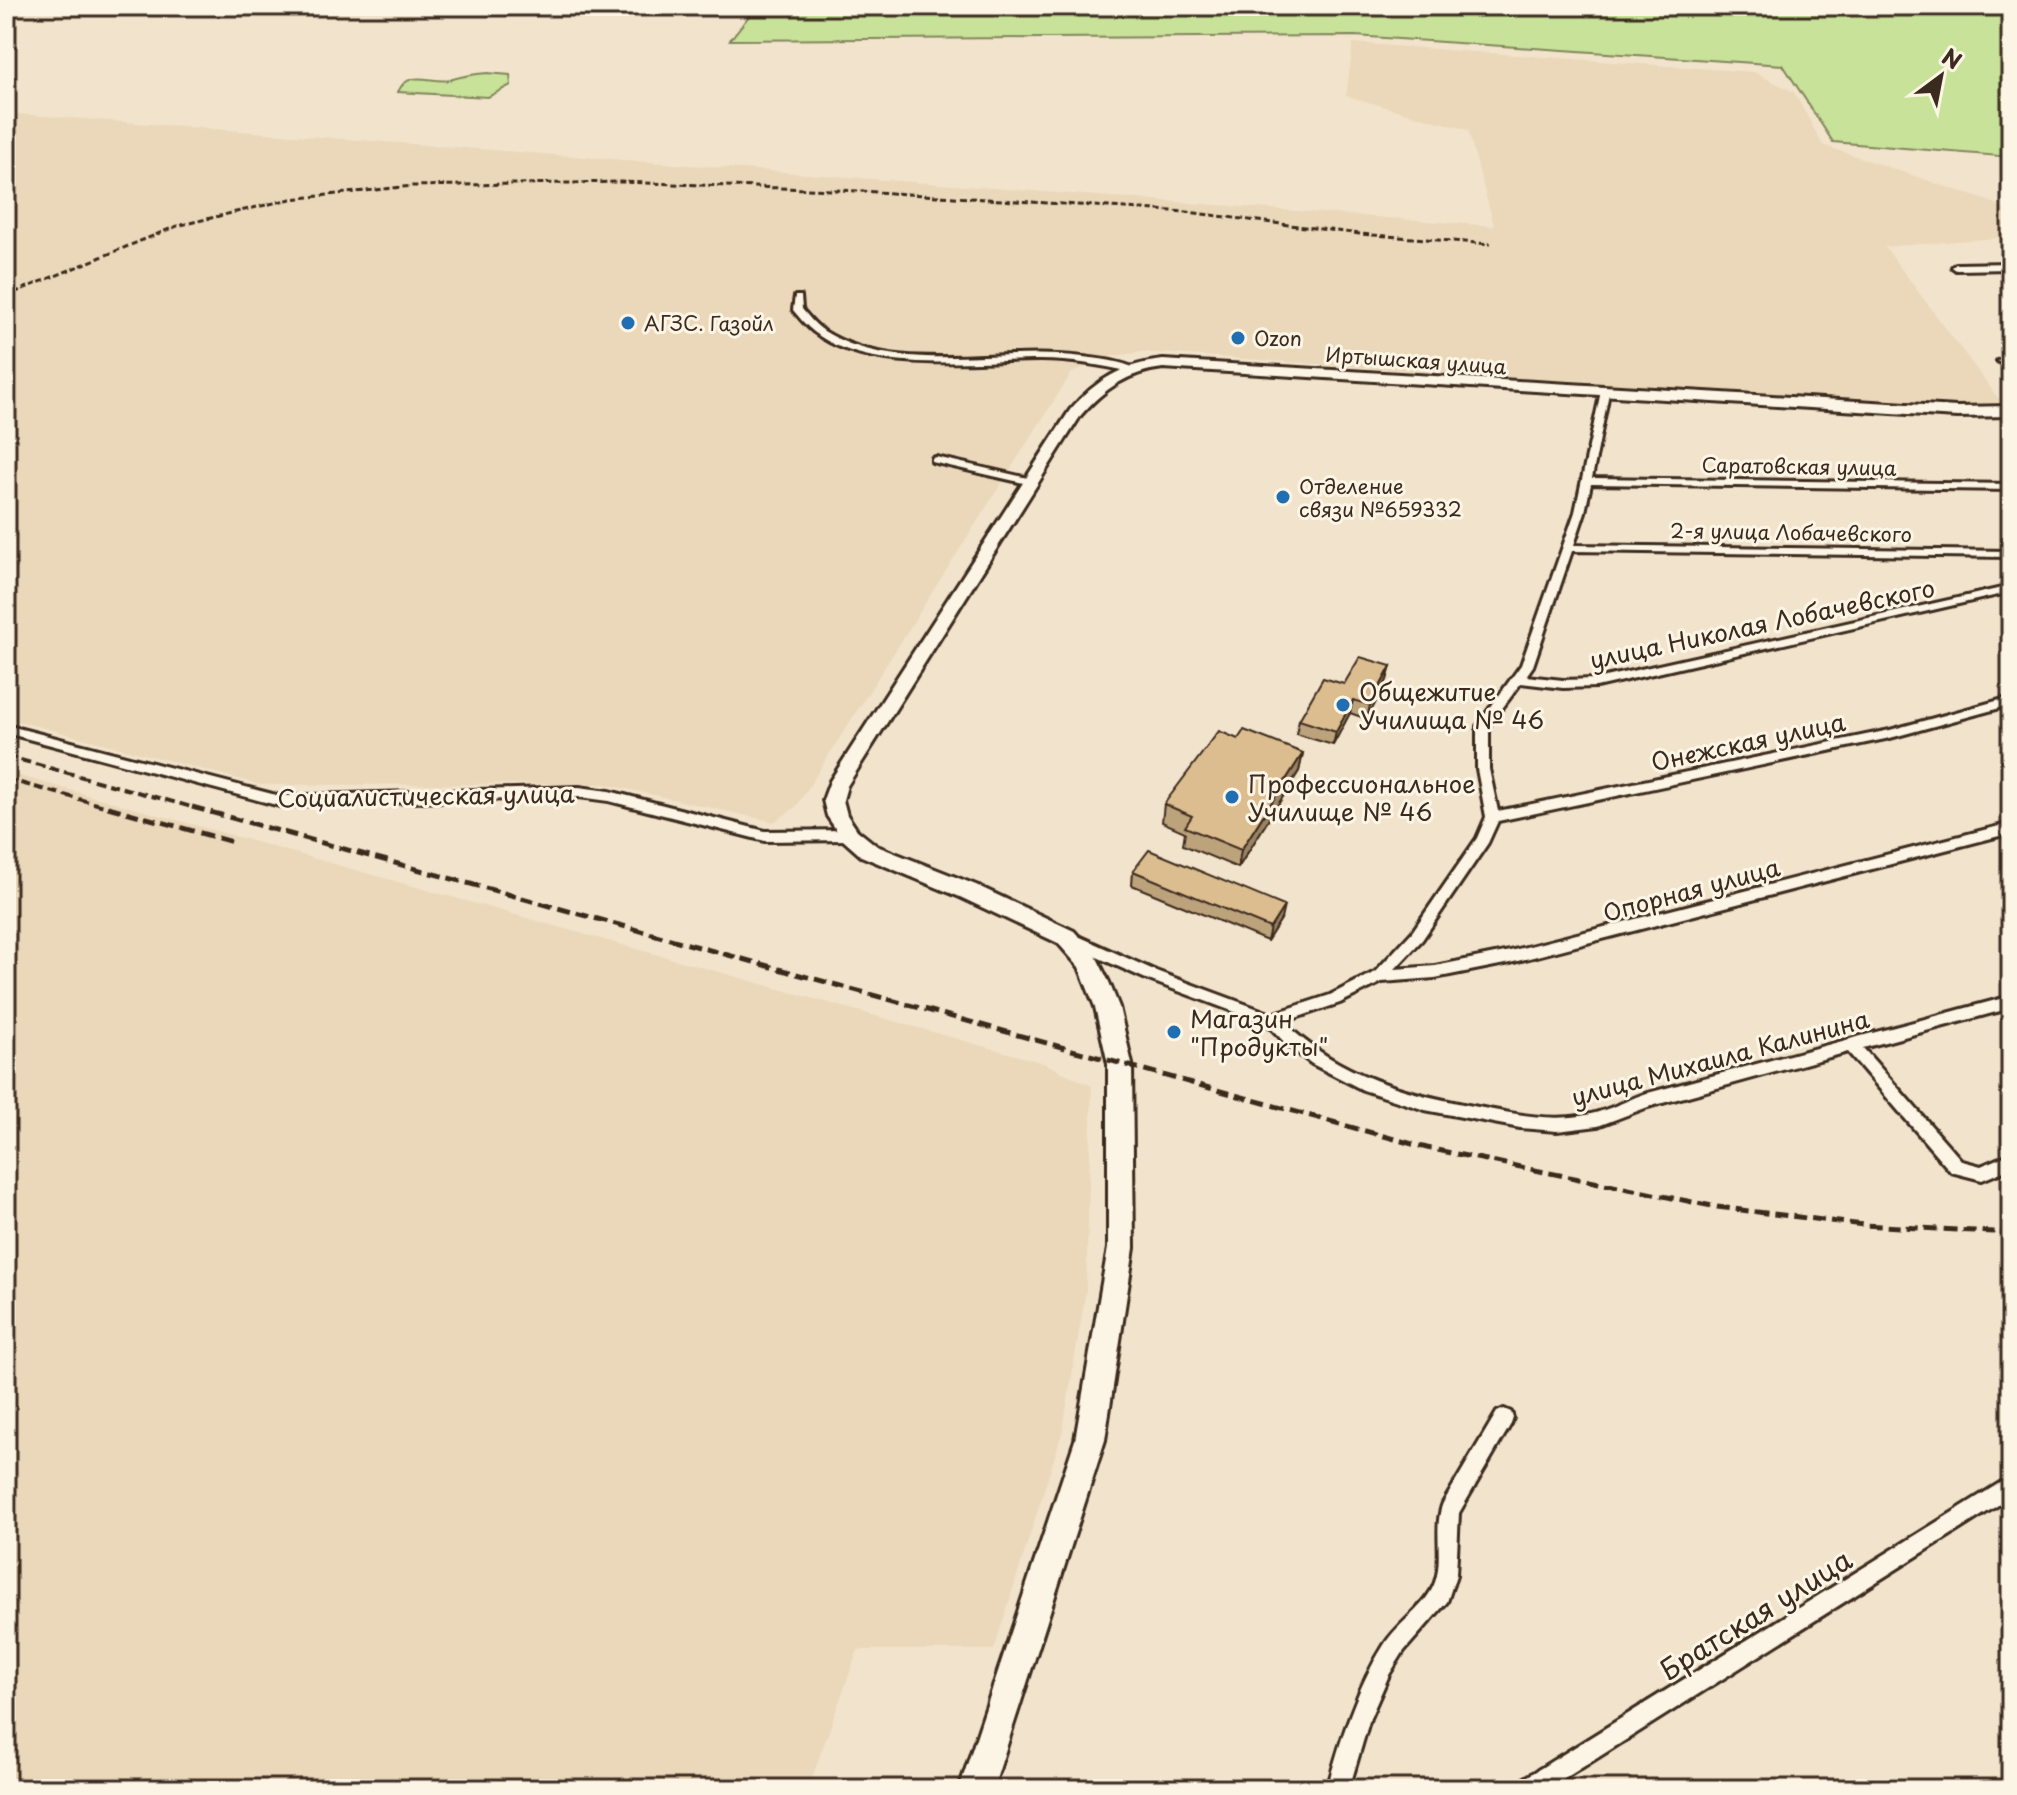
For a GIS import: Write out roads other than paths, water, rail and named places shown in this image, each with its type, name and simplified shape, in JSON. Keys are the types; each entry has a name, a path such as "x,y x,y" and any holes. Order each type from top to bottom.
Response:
{"main road":[{"name":"Иртышская улица","path":"1131,369 1187,365 1604,393 1957,412 2011,411"},
{"path":"976,1789 1090,1440 1121,1248 1120,1064 1107,1007 1097,982 1088,962 1066,937 968,891 869,851 850,835 833,808 837,786 1032,482 1092,394 1131,369"}],"street":[{"path":"1956,267 2011,266"},
{"name":"Иртышская улица","path":"798,298 797,310 817,330 835,343 863,352 896,356 1068,358 1131,369"},
{"path":"1066,937 1151,975 1272,1020 1335,999 1380,976 1417,936 1483,840 1493,817 1483,769 1483,726 1490,712 1520,679 1570,548 1604,393"},
{"path":"936,460 1032,482"},
{"name":"Саратовская улица","path":"1586,481 2010,488"},
{"name":"2-я улица Лобачевского","path":"1570,548 2011,554"},
{"name":"улица Николая Лобачевского","path":"1520,679 1563,684 1596,683 2011,589"},
{"name":"Онежская улица","path":"1493,817 1890,734 2011,701"},
{"name":"Социалистическая улица","path":"6,729 280,801 579,792 609,796 765,836 850,835"},
{"name":"Опорная улица","path":"1380,976 1435,972 1526,954 2011,828"},
{"name":"улица Михаила Калинина","path":"1272,1020 1310,1057 1366,1086 1446,1108 1559,1125 1609,1116 1644,1101 2011,1002"},
{"path":"1852,1046 1957,1167 1982,1173 2011,1160"},
{"path":"1338,1789 1355,1728 1379,1675 1393,1649 1440,1595 1446,1574 1445,1526 1450,1510 1504,1418"},
{"name":"Братская улица","path":"1528,1789 2011,1486"}],"railway":[{"path":"6,296 177,226 291,199 412,186 621,182 861,191 1187,212 1360,234 1491,244"},
{"path":"6,756 199,809"},
{"path":"6,779 115,809"},
{"path":"108,807 236,843"},
{"path":"192,807 1427,1148 1717,1207 1863,1225 2011,1233"}],"place":[{"name":"АГЗС. Газойл","path":"628,323"},
{"name":"Ozon","path":"1238,338"},
{"name":"Отделение связи №659332","path":"1283,497"},
{"name":"Общежитие Училища № 46","path":"1343,705"},
{"name":"Профессиональное Училище № 46","path":"1232,797"},
{"name":"Магазин \"Продукты\"","path":"1174,1032"}]}
